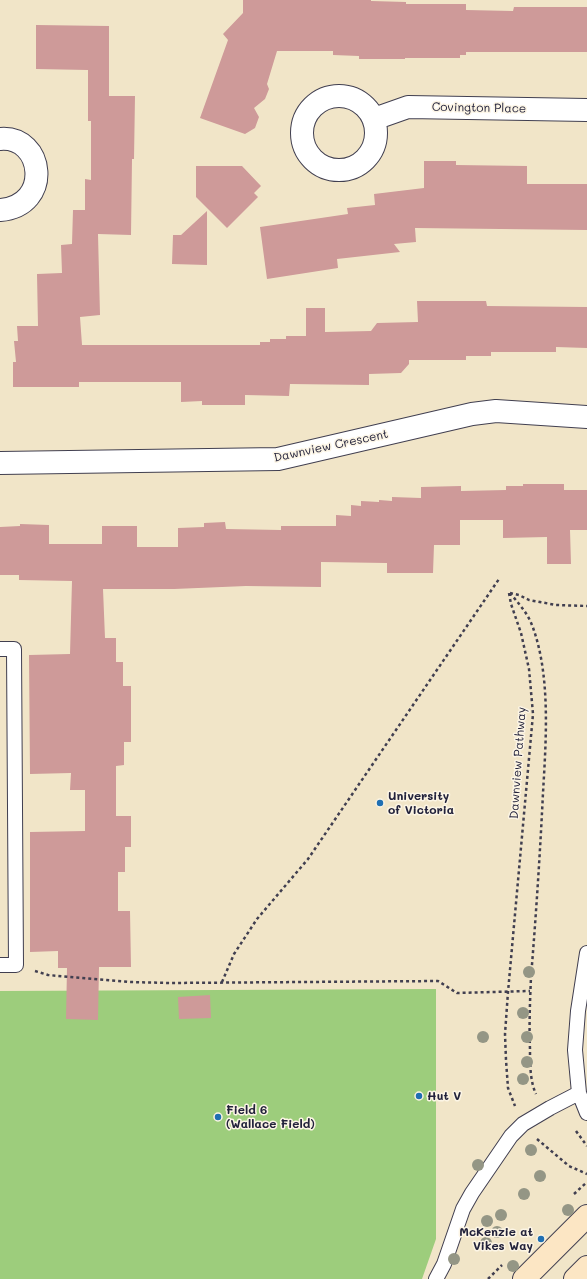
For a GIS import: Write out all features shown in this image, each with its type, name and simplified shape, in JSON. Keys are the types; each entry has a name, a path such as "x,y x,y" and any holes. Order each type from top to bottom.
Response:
{"main road":[{"path":"524,1279 587,1216"},
{"path":"575,1279 587,1267"}],"street":[{"name":"Covington Place","path":"374,119 408,107 587,110"},
{"path":"0,139 4,138 15,141 25,147 33,157 37,168 37,181 32,193 24,202 13,208 0,210"},
{"name":"Dawnview Crescent","path":"0,463 278,460 472,414 496,411 587,418"}],"lane":[{"path":"0,649 14,649 16,965 0,965"},
{"path":"587,953 578,1010 576,1050 579,1093 587,1113"},
{"path":"436,1279 444,1264 463,1209 511,1136 523,1124 579,1093"}],"path":[{"path":"222,982 234,954 257,919 308,860 499,579"},
{"path":"509,593 519,595 529,600 556,605 587,606"},
{"name":"Dawnview Pathway","path":"509,593 527,614 532,626 539,649 544,686 546,731 540,865 530,991 532,1080 535,1093 576,1131 587,1146"},
{"name":"Dawnview Pathway","path":"509,593 511,604 521,633 529,669 533,714 505,1034 508,1088 523,1124 535,1138 569,1166 587,1174"},
{"path":"16,965 48,975 128,982 438,981 457,993 530,991"}],"green space":[{"name":"Field 6 (Wallace Field)","path":"436,989 436,1239 422,1279 0,1279 0,991"}],"building":[{"path":"243,0 371,0 406,2 406,4 466,4 466,10 513,11 514,7 587,7 587,52 466,52 466,55 460,55 460,58 359,59 359,56 333,55 333,51 277,51 267,84 269,89 265,99 254,108 259,117 255,128 245,134 200,118 228,40 223,34 243,13"},
{"path":"36,25 109,26 109,96 135,96 131,235 98,234 100,315 80,317 82,345 260,345 260,342 270,342 270,339 286,339 286,336 306,336 306,308 325,308 325,332 371,331 377,323 418,322 417,301 486,301 487,306 587,307 587,348 556,347 556,352 491,352 491,356 466,356 466,360 409,360 409,364 401,373 369,374 369,385 290,384 289,396 245,395 245,405 202,405 202,401 181,402 181,382 79,382 79,387 13,387 13,362 16,362 14,341 18,341 17,326 38,326 37,274 62,273 61,245 72,244 73,210 85,210 85,179 91,180 91,121 88,121 88,70 36,69"},
{"path":"424,161 456,161 456,165 527,166 527,184 587,184 587,230 415,228 416,242 394,244 400,252 337,259 338,268 267,279 260,227 348,214 347,208 375,205 374,194 424,188"},
{"path":"196,166 242,166 261,186 254,193 258,197 227,228 196,197"},
{"path":"207,211 207,265 172,264 173,235 181,235"},
{"path":"523,484 564,484 564,490 587,490 587,530 570,530 571,564 547,564 547,537 503,538 503,520 460,520 460,545 434,545 433,573 387,573 387,563 321,562 321,587 246,586 174,589 103,589 105,638 116,638 116,662 123,662 123,686 131,686 131,742 124,742 124,765 116,766 116,816 131,816 131,847 125,847 125,872 118,872 118,911 130,911 131,967 99,967 98,1020 66,1019 67,968 58,968 58,951 30,952 30,832 85,831 85,790 70,790 71,773 30,774 29,655 70,654 72,581 19,580 19,575 0,575 0,527 20,526 20,524 49,525 49,544 102,544 102,526 137,526 137,547 178,547 178,528 204,527 204,523 225,522 226,529 281,530 281,526 336,526 336,515 351,516 351,505 361,506 361,501 392,501 392,497 421,498 421,487 461,486 461,491 506,490 506,486 523,486"},
{"path":"210,995 211,1018 179,1019 178,997"}],"place":[{"name":"University of Victoria","path":"380,803"},
{"name":"Hut V","path":"419,1096"},
{"name":"Field 6 (Wallace Field)","path":"218,1117"},
{"name":"McKenzie at Vikes Way","path":"541,1239"}]}
